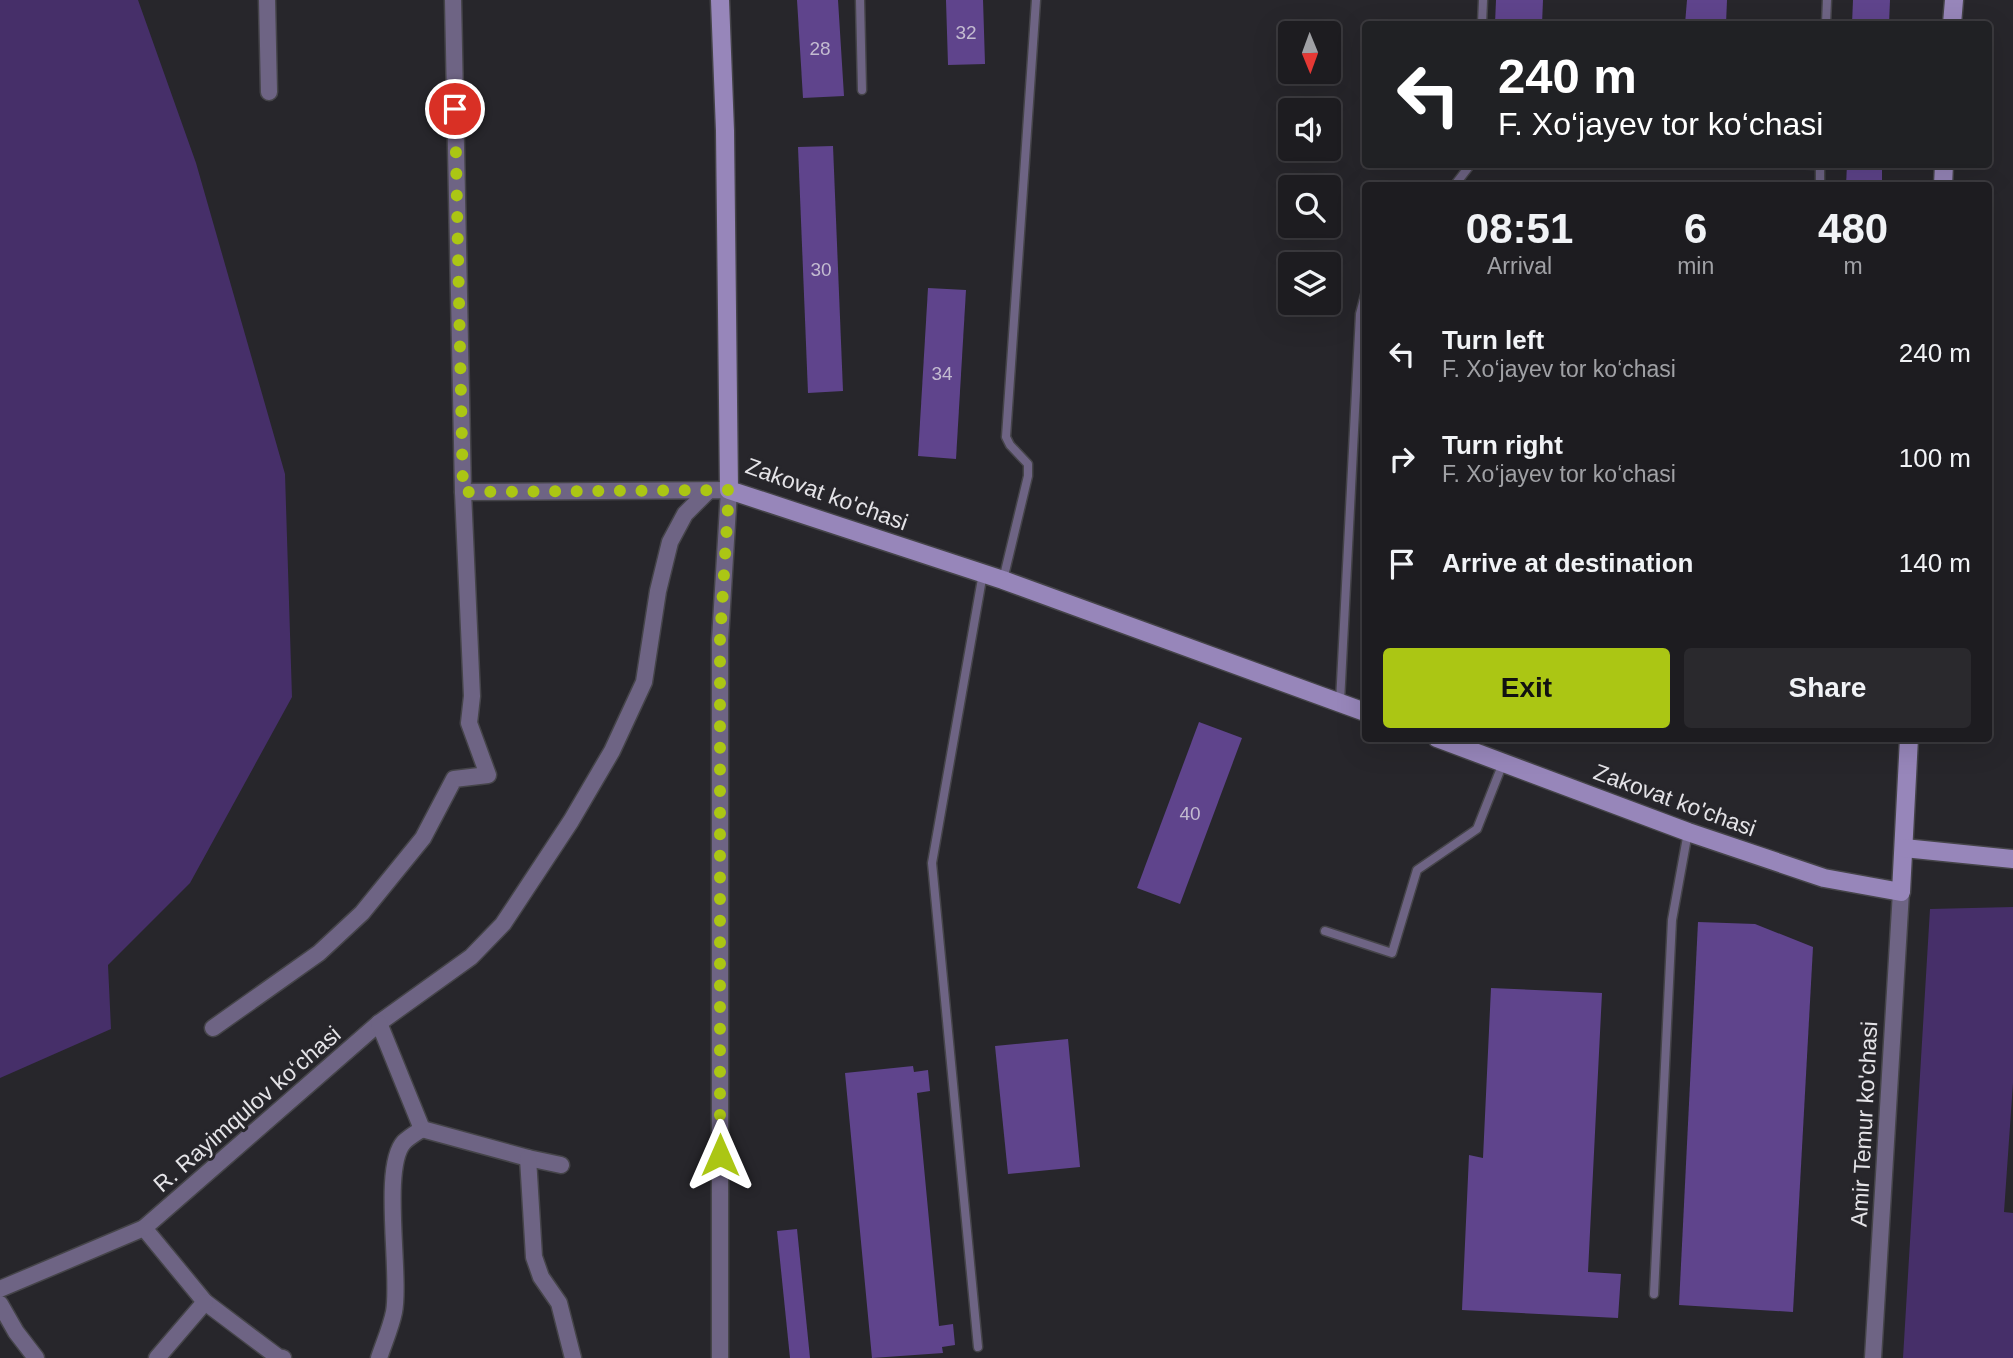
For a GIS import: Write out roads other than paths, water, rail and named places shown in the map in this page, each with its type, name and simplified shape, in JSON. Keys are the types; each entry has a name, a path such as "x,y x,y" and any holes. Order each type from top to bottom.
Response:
{"main road":[{"name":"Zakovat ko'chasi","path":"720,0 725,131 729,490 983,573 1362,711"},
{"path":"1952,21 1954,0"},
{"name":"Zakovat ko'chasi","path":"1448,742 1688,832 1824,878 1901,892"},
{"path":"1901,892 1909,742"},
{"path":"1904,848 2013,859"}],"street":[{"path":"267,0 269,92"},
{"path":"213,1028 319,953 362,913 424,838 454,779 488,775 469,723 471,696 463,492 453,0"},
{"path":"463,492 729,490 720,640 720,1358"},
{"name":"R. Rayimqulov ko‘chasi","path":"0,1289 144,1228 379,1023 471,957 503,924 571,821 612,751 644,682 658,592 670,542 685,514 706,492"},
{"name":"Amir Temur ko'chasi","path":"1873,1358 1901,892"},
{"path":"379,1023 422,1129"},
{"path":"422,1129 561,1165"},
{"path":"379,1358 394,1312 392,1178 397,1155 403,1143 422,1129"},
{"path":"528,1158 534,1257 541,1277 559,1303 573,1358"},
{"path":"144,1228 205,1302 283,1358"},
{"path":"157,1358 205,1302"},
{"path":"0,1304 16,1332 36,1358"}],"lane":[{"path":"860,0 862,90"},
{"path":"1003,580 1028,476 1028,464 1006,437 1036,0"},
{"path":"1482,21 1483,0"},
{"path":"1826,21 1827,0"},
{"path":"1457,182 1468,168"},
{"path":"1340,702 1362,306"},
{"path":"978,1347 932,863 983,573"},
{"path":"1325,931 1392,953 1417,870 1477,829 1503,763"},
{"path":"1654,1294 1672,920 1688,832"}]}
